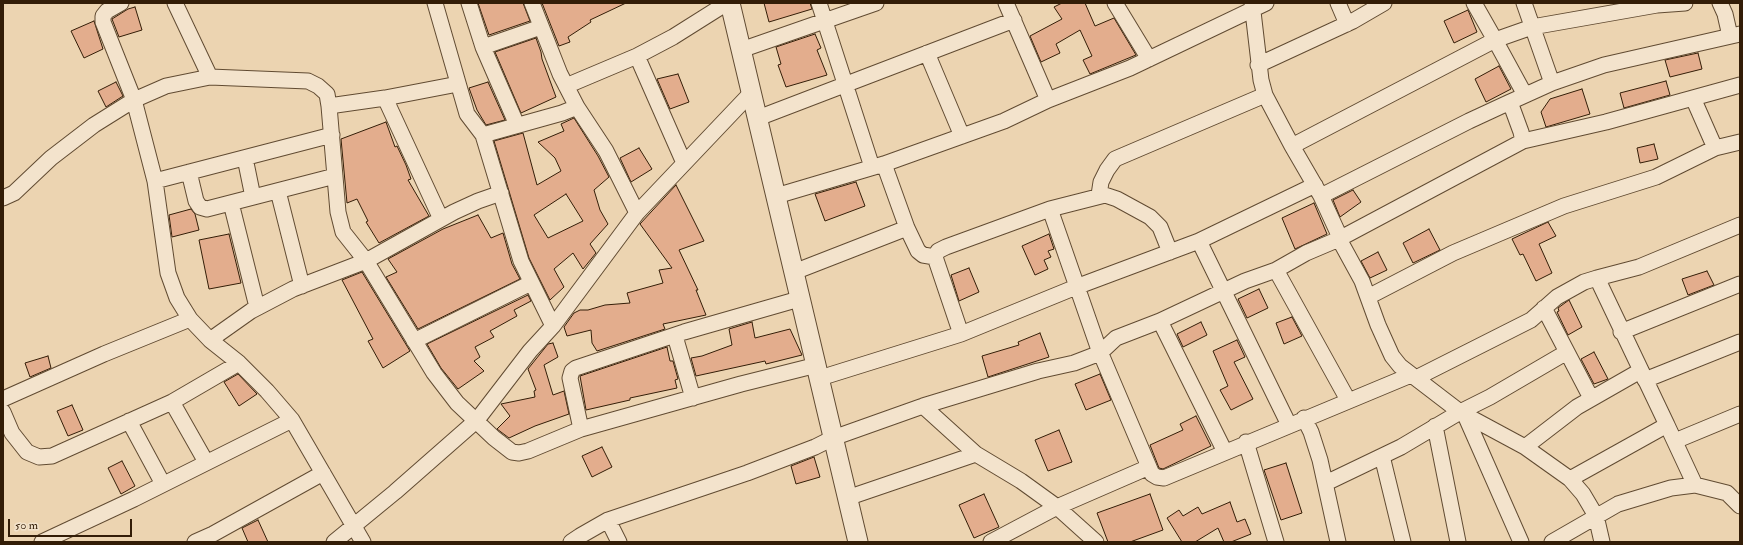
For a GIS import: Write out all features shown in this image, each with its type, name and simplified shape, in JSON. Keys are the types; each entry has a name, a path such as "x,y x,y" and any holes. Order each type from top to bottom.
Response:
{"street":[{"path":"121,3 107,11 103,16 103,22 134,100 155,181 168,273 177,298 190,319 210,340 239,363 267,391 292,420 363,542"},
{"path":"175,3 210,77"},
{"path":"435,3 467,114 482,135 501,193 516,248 531,283 553,326"},
{"path":"468,3 483,47 517,125"},
{"path":"532,3 566,86 606,151 637,214"},
{"path":"566,86 638,56 673,37 728,3 758,118 799,299 818,372 858,542"},
{"path":"819,3 845,84 878,166 918,251 924,256 935,257"},
{"path":"741,50 876,3"},
{"path":"1006,3 1048,100"},
{"path":"1115,3 1149,59"},
{"path":"1338,3 1347,24"},
{"path":"1258,65 1347,24 1384,3"},
{"path":"1474,3 1525,95"},
{"path":"1524,3 1552,83"},
{"path":"1292,146 1495,40 1532,27 1657,4 1684,3"},
{"path":"3,198 14,194 51,158 94,125 134,100 166,86 210,77 308,82 318,86 326,94 329,106 338,212 343,232 366,261 414,341 443,385 457,403 477,420 494,438 512,452 528,451 581,429 693,398 818,372 961,334 1076,287 1199,241 1318,190 1552,83 1604,65 1735,35 1720,3"},
{"path":"776,196 878,166 1004,121 1048,100 1095,83 1149,59 1257,5 1258,65 1265,95 1292,146 1318,190 1338,234 1339,240 1362,281 1392,356 1400,366 1463,413 1525,447 1570,479 1583,494 1596,516 1602,542"},
{"path":"758,118 1014,20"},
{"path":"483,47 541,27"},
{"path":"927,53 962,136"},
{"path":"638,56 684,163"},
{"path":"329,106 385,98 458,84"},
{"path":"572,542 608,520 747,473 815,447 833,438 923,406 1038,371 1074,363 1100,353 1116,338 1160,321 1276,270 1306,253 1339,240 1523,141 1606,122 1740,85"},
{"path":"334,542 353,525 396,492 477,420 530,351 553,326 637,214 751,93"},
{"path":"1099,195 1101,182 1106,170 1115,159 1265,95"},
{"path":"385,98 441,219"},
{"path":"1693,98 1715,148"},
{"path":"1510,102 1523,141"},
{"path":"482,135 562,113 578,106"},
{"path":"155,181 332,135"},
{"path":"1368,297 1453,253 1564,206 1656,177 1715,148 1740,142"},
{"path":"245,158 253,197"},
{"path":"189,172 196,201 200,207 208,209 335,176"},
{"path":"278,191 302,286"},
{"path":"210,340 257,308 302,286 366,261 441,219 478,201 501,193"},
{"path":"961,334 935,257 938,251 946,247 1050,209 1105,194 1150,217 1160,227 1170,252"},
{"path":"231,203 257,308"},
{"path":"1050,209 1100,353 1152,474 1157,477 1164,478 1304,418 1413,376 1531,320 1568,289 1584,282 1639,267 1740,225"},
{"path":"794,272 907,228"},
{"path":"1199,241 1289,425"},
{"path":"1276,270 1348,400"},
{"path":"1597,278 1695,485"},
{"path":"414,341 531,283"},
{"path":"1622,332 1740,284"},
{"path":"581,429 570,378 572,371 576,368 675,336 799,299"},
{"path":"1544,308 1591,398"},
{"path":"3,399 104,354 190,319"},
{"path":"1160,321 1225,452"},
{"path":"675,336 693,398"},
{"path":"1525,447 1591,398 1642,375 1740,342"},
{"path":"1326,483 1382,456 1435,426 1463,413 1567,352"},
{"path":"3,412 12,433 27,452 39,457 52,456 172,402 239,363"},
{"path":"172,402 206,462"},
{"path":"923,406 976,454 1022,481 1057,507 1096,542"},
{"path":"1463,413 1521,542"},
{"path":"1675,441 1740,414"},
{"path":"1304,418 1311,432 1326,483 1338,542"},
{"path":"42,542 292,420"},
{"path":"129,422 163,484"},
{"path":"1435,426 1458,542"},
{"path":"1570,479 1638,440 1667,426"},
{"path":"1246,442 1276,542"},
{"path":"848,498 976,454"},
{"path":"1382,456 1402,542"},
{"path":"991,542 1057,507 1149,468"},
{"path":"195,542 213,534 323,473"},
{"path":"1552,542 1618,504 1671,488 1695,485 1734,490 1740,506"},
{"path":"608,520 619,542"}],"building":[{"path":"478,3 523,3 530,21 489,35"},
{"path":"542,3 626,3 590,20 591,22 568,37 570,42 559,46"},
{"path":"764,3 810,3 812,9 769,22"},
{"path":"1062,3 1085,3 1095,26 1114,18 1136,55 1090,74 1083,60 1092,56 1080,30 1056,44 1060,53 1041,62 1030,36 1062,19 1054,7"},
{"path":"135,7 142,30 119,37 112,19 128,9"},
{"path":"1468,10 1477,32 1454,43 1444,21"},
{"path":"94,21 103,49 84,58 71,31"},
{"path":"815,34 821,48 817,50 827,75 786,87 778,65 781,64 776,47"},
{"path":"536,38 556,97 521,113 495,52"},
{"path":"1698,53 1702,69 1670,77 1665,60"},
{"path":"1499,66 1511,89 1486,102 1475,79"},
{"path":"678,74 689,102 670,109 657,79"},
{"path":"1666,81 1670,95 1624,108 1620,93"},
{"path":"116,82 123,96 106,107 98,91"},
{"path":"488,82 505,120 486,125 477,110 469,88"},
{"path":"1582,89 1590,114 1546,127 1541,112 1550,99"},
{"path":"574,118 598,156 609,177 594,190 600,210 608,224 590,244 596,253 583,269 573,253 554,269 564,287 550,300 529,258 494,141 523,133 537,185 561,171 555,158 538,142 564,131 561,124","holes":["566,194 583,221 548,238 534,215"]},
{"path":"386,122 395,147 397,146 406,165 411,179 408,180 429,216 379,243 366,222 368,221 357,199 347,203 341,139"},
{"path":"1654,144 1658,159 1640,163 1637,148"},
{"path":"639,148 652,169 631,182 620,158"},
{"path":"856,182 865,206 825,221 815,194"},
{"path":"676,185 704,241 679,250 698,290 696,290 706,315 663,324 665,329 597,351 592,343 591,330 567,336 564,327 574,313 580,310 588,310 605,305 630,303 627,293 663,283 659,270 672,268 640,224"},
{"path":"1353,190 1361,202 1340,217 1333,200"},
{"path":"1314,203 1327,234 1295,249 1282,218"},
{"path":"191,209 195,214 199,230 172,237 169,215"},
{"path":"478,215 491,238 503,233 512,264 520,279 418,329 386,277 397,272 388,259 443,229"},
{"path":"1548,222 1556,236 1539,244 1552,273 1536,281 1523,254 1520,255 1512,239"},
{"path":"1429,229 1440,250 1413,263 1403,243"},
{"path":"229,234 241,283 209,289 199,240"},
{"path":"1049,234 1054,249 1048,251 1051,257 1044,260 1048,269 1035,275 1022,246"},
{"path":"1378,252 1387,270 1370,278 1361,261"},
{"path":"969,268 979,292 959,301 951,275"},
{"path":"1707,271 1714,285 1688,295 1682,279"},
{"path":"362,272 410,351 383,368 368,341 373,339 342,280"},
{"path":"1259,289 1268,308 1247,318 1238,299"},
{"path":"528,295 531,301 514,310 517,316 490,331 494,337 475,347 480,357 474,361 484,371 458,389 441,368 427,344"},
{"path":"1569,300 1582,327 1568,335 1557,312 1559,311 1558,308"},
{"path":"1292,317 1302,336 1284,344 1276,323"},
{"path":"752,322 755,338 790,329 802,355 766,364 765,361 696,376 691,358 702,356 732,345 729,329"},
{"path":"1201,322 1207,335 1183,347 1177,334"},
{"path":"1040,333 1049,357 988,377 982,356 1019,345 1018,342"},
{"path":"1237,340 1245,357 1234,362 1253,399 1231,410 1220,390 1228,386 1213,351"},
{"path":"553,343 558,357 544,365 553,395 564,391 569,414 535,426 509,438 497,429 510,416 501,404 535,397 534,391 536,390 528,369 548,344"},
{"path":"667,347 670,361 673,361 678,379 675,380 677,388 630,398 630,400 586,410 580,376"},
{"path":"1594,352 1608,379 1594,384 1581,359"},
{"path":"48,356 51,368 30,377 25,363"},
{"path":"238,374 257,394 239,406 224,382"},
{"path":"1100,374 1111,400 1086,410 1075,384"},
{"path":"72,405 83,430 68,436 57,411"},
{"path":"1196,416 1211,446 1163,469 1159,468 1150,445 1183,430 1180,424"},
{"path":"1059,430 1072,462 1048,471 1035,440"},
{"path":"602,447 612,467 592,477 582,456"},
{"path":"814,457 820,477 796,484 791,466"},
{"path":"122,461 135,486 121,494 108,468"},
{"path":"1286,463 1302,513 1281,520 1264,470"},
{"path":"984,494 999,527 974,538 959,505"},
{"path":"1150,494 1163,530 1130,542 1108,542 1097,513"},
{"path":"1230,502 1237,522 1245,519 1251,534 1231,542 1224,542 1218,528 1195,542 1182,542 1167,518 1179,510 1183,516 1198,507 1202,514"},
{"path":"258,520 268,542 248,542 242,528"}]}
